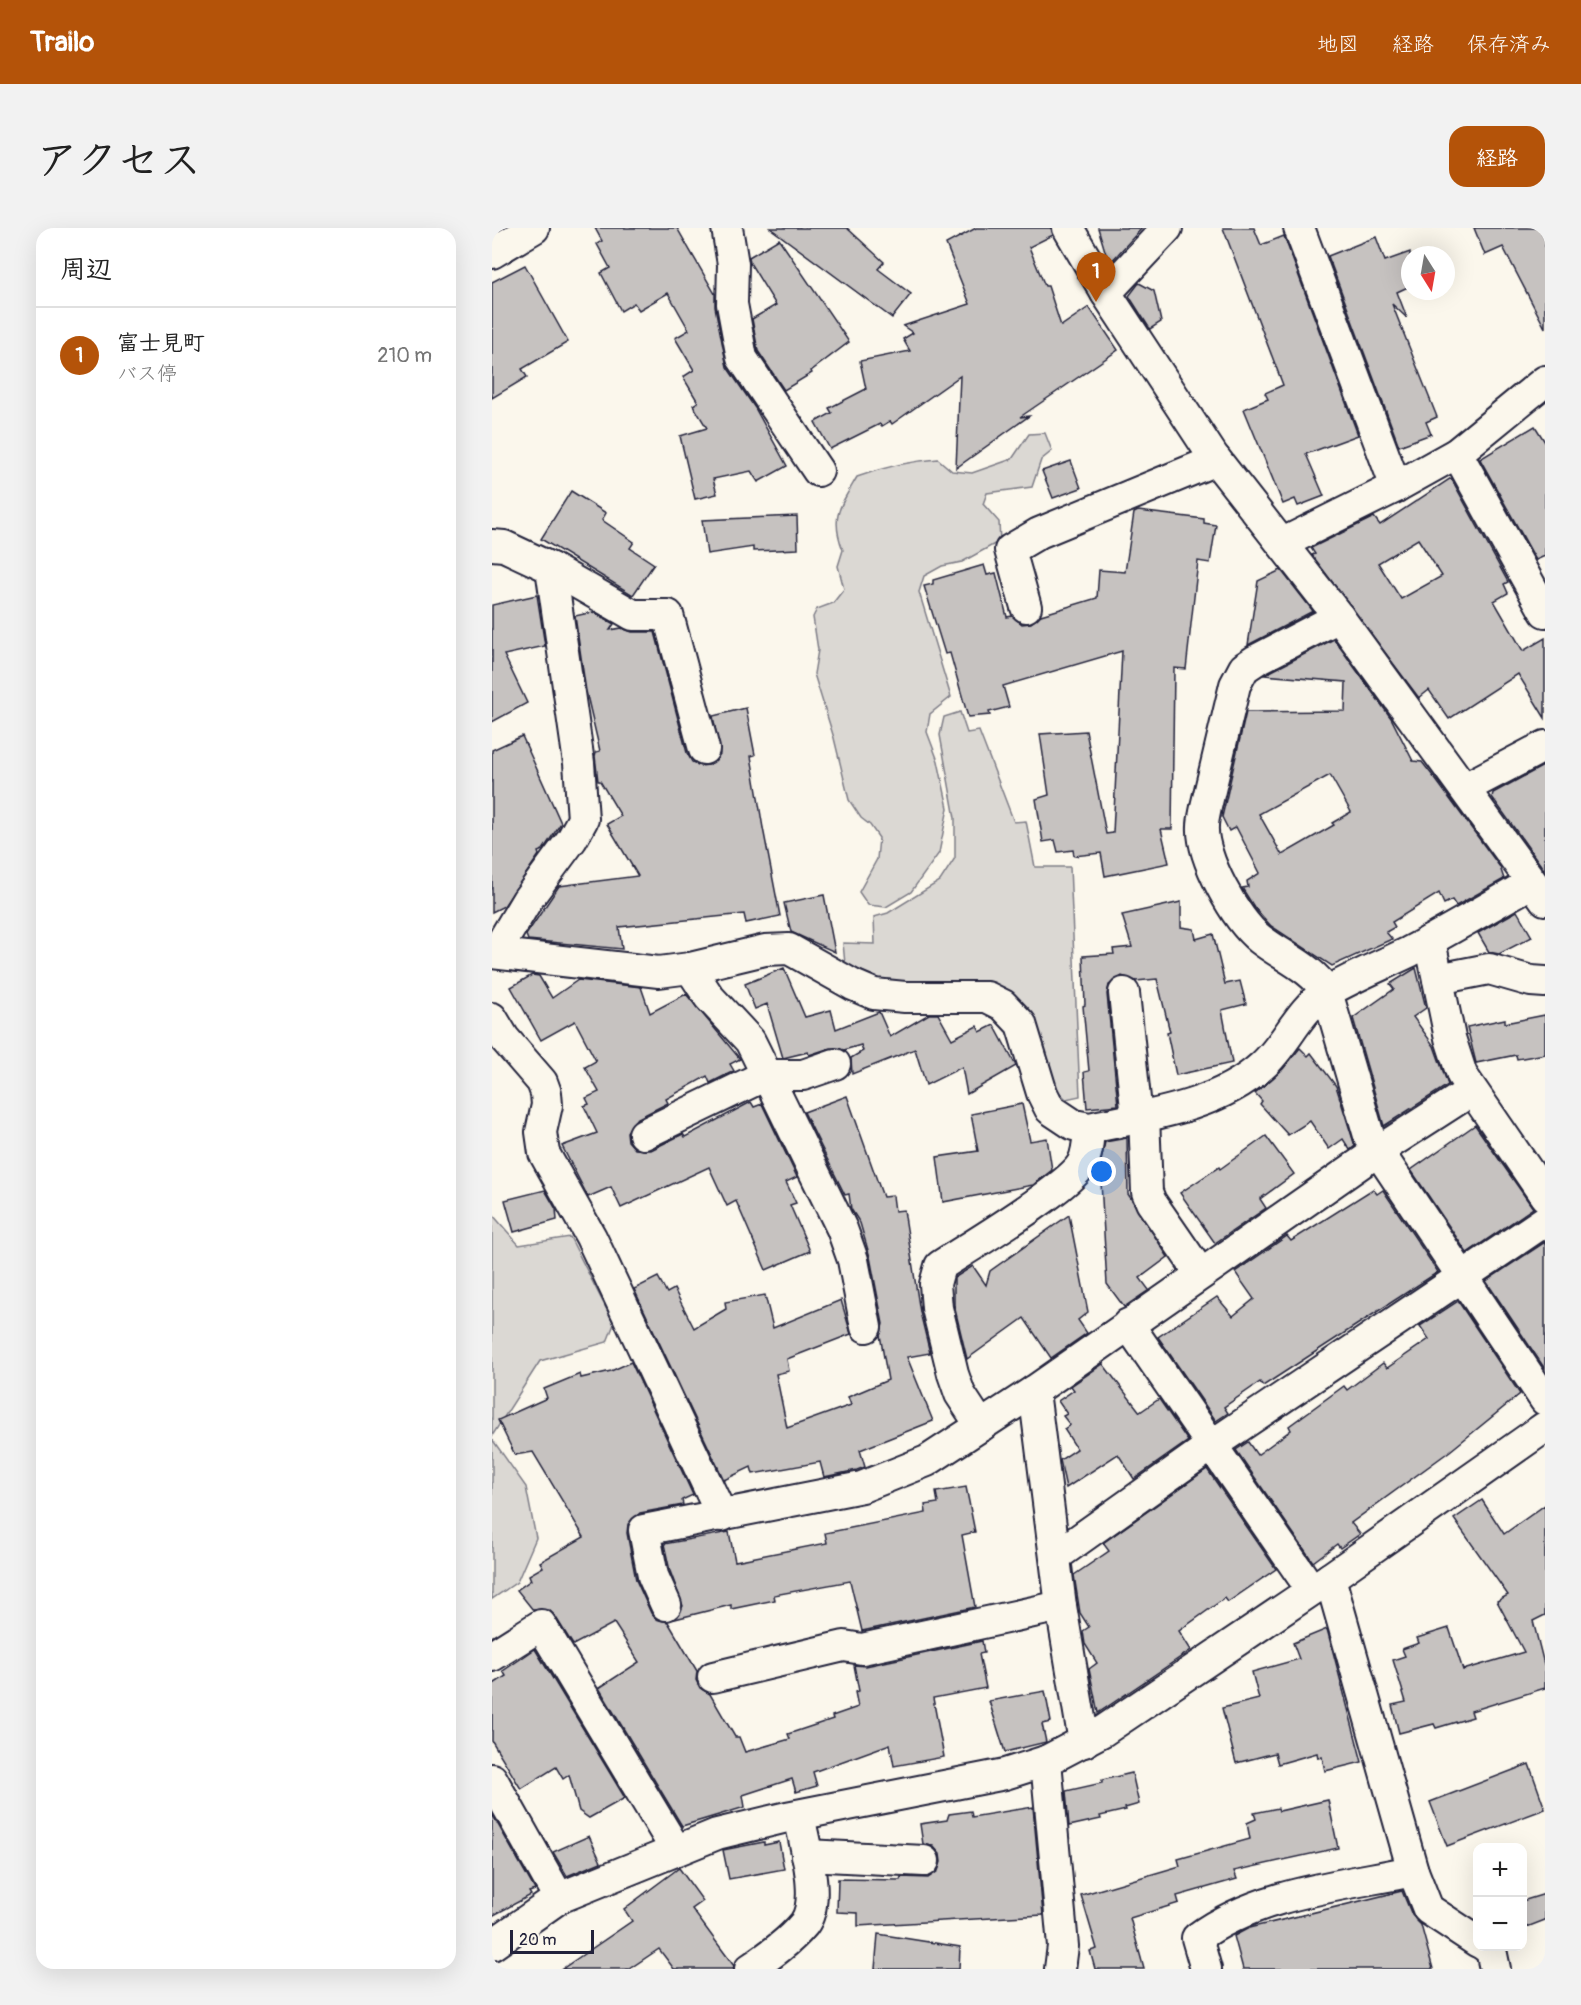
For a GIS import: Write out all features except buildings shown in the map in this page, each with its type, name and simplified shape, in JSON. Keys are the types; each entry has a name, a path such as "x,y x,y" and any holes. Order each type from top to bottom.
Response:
{"street":[{"path":"492,253 534,228"},
{"path":"727,228 733,264 732,304 742,358 818,471"},
{"path":"551,568 579,763 584,819 527,900 494,952 636,971 660,972 690,968 765,950 789,949 853,985 874,994 905,997 987,997 1003,1005 1021,1024 1042,1093 1050,1109 1074,1125 1089,1128 1195,1102 1239,1084 1263,1065 1277,1050 1291,1034 1304,1010 1328,992 1538,891 1339,617 1216,460 1106,293 1068,228"},
{"path":"1106,293 1167,228"},
{"path":"1299,228 1396,487"},
{"path":"1283,543 1396,487 1457,453 1541,396"},
{"path":"1457,453 1537,576 1545,612"},
{"path":"1026,607 1010,550 1039,533 1216,460"},
{"path":"492,544 504,546 551,568 633,615 669,615 704,749"},
{"path":"1339,617 1244,668 1235,685 1202,827 1212,866 1244,921 1257,937 1319,979 1328,992 1370,1139 1545,1400"},
{"path":"1465,788 1545,746"},
{"path":"1430,941 1450,1038 1462,1076 1545,1196"},
{"path":"690,968 710,998 750,1041 842,1229 853,1260 866,1328"},
{"path":"1438,979 1489,969 1531,981 1545,982"},
{"path":"1124,993 1147,1192 1151,1202 1200,1274"},
{"path":"492,1018 504,1038 542,1082 547,1106 541,1132 544,1153 591,1237 722,1516"},
{"path":"644,1134 766,1075 803,1075 835,1064"},
{"path":"666,1605 653,1576 644,1530 862,1487 897,1475 927,1461 1034,1391 1378,1151 1471,1091"},
{"path":"981,1426 960,1394 952,1374 937,1308 935,1284 940,1266 1055,1188 1081,1165 1088,1144 1089,1128"},
{"path":"1056,1556 1212,1444 1545,1221"},
{"path":"1128,1324 1212,1444 1321,1583 1413,1871 1428,1909 1473,1939"},
{"path":"1034,1391 1061,1606 1084,1742"},
{"path":"492,1945 505,1933 560,1898 676,1850 738,1828 1005,1774 1046,1761 1084,1742 1321,1583 1545,1427"},
{"path":"713,1677 844,1646 862,1649 1061,1606"},
{"path":"492,1656 541,1625 676,1850"},
{"path":"1046,1761 1063,1946 1060,1969"},
{"path":"492,1779 560,1898"},
{"path":"750,1969 777,1960 805,1922 814,1888 799,1815"},
{"path":"807,1855 924,1861"},
{"path":"1206,1969 1197,1938 1222,1919 1282,1898 1413,1871"},
{"path":"1491,1951 1495,1969"}],"shaded area":[{"path":"1045,433 1052,451 1041,460 1032,487 987,493 983,504 999,522 1000,541 962,562 942,566 924,576 919,592 951,697 930,714 927,732 938,761 948,808 939,853 911,892 886,907 868,905 859,892 877,859 879,838 849,800 834,738 814,674 818,650 813,617 817,609 833,603 844,589 838,566 843,550 837,529 842,504 857,477 867,473 907,463 938,459 952,471 972,473 1012,459 1029,434"},
{"path":"960,712 967,733 979,731 1014,822 1026,821 1035,867 1070,867 1080,1096 1066,1099 1058,1091 1031,1016 1011,991 981,985 881,980 845,964 843,943 875,944 874,917 888,913 940,881 955,858 955,818 940,735 944,717"},
{"path":"492,1214 519,1245 570,1237 614,1324 607,1342 540,1361 492,1436"},
{"path":"492,1439 526,1487 536,1538 517,1582 492,1599"}],"place":[{"name":"富士見町","path":"1096,302"}]}
